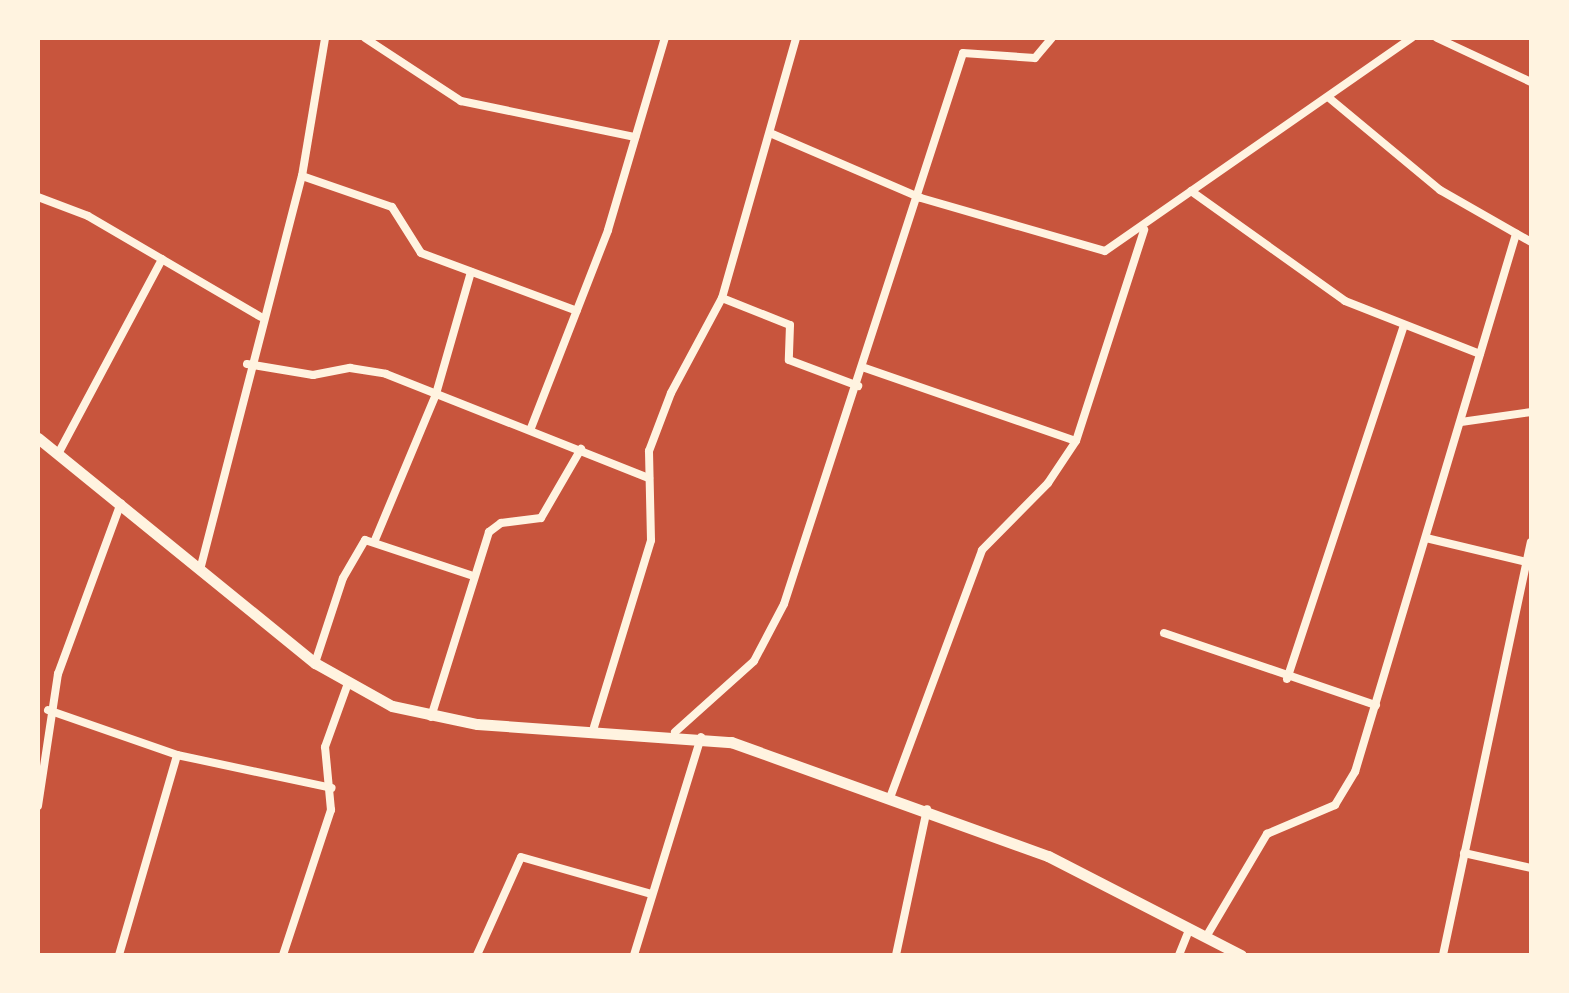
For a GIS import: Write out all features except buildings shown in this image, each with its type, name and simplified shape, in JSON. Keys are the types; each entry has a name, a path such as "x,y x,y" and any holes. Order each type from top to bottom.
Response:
{"street":[{"path":"201,566 247,364 302,176 325,38"},
{"path":"365,38 461,101 635,137"},
{"path":"531,428 577,311 665,38"},
{"path":"594,727 651,540 649,451 671,393 722,298 796,38"},
{"path":"675,732 768,640 865,368 921,198 963,53 1035,58 1052,38"},
{"path":"770,133 921,198 1091,251 1121,245 1191,191 1412,38"},
{"path":"1437,38 1531,82"},
{"path":"1328,97 1440,190 1531,242"},
{"path":"302,176 392,207 419,251 577,311"},
{"path":"1191,191 1345,301 1480,354"},
{"path":"38,197 162,259 261,317"},
{"path":"891,795 982,550 1048,483 1076,441 1144,229"},
{"path":"1206,937 1267,834 1314,817 1348,788 1376,705 1516,234"},
{"path":"58,454 162,259"},
{"path":"315,663 354,552 375,540 436,394 471,272"},
{"path":"722,298 790,325 789,360 858,386"},
{"path":"1287,679 1404,326"},
{"path":"247,364 313,375 371,371 531,428 649,478"},
{"path":"865,368 1076,441"},
{"path":"1461,422 1531,412"},
{"path":"38,438 201,566 315,663 348,683 431,717 675,732 702,737 891,795 1048,856 1241,955"},
{"path":"431,717 470,575 496,525 541,518 581,449"},
{"path":"38,806 39,770 48,710 121,503"},
{"path":"1426,538 1527,562"},
{"path":"375,540 470,575"},
{"path":"1443,955 1531,542"},
{"path":"1164,633 1287,679 1376,705"},
{"path":"283,955 319,857 332,788 325,747 348,683"},
{"path":"48,710 177,755 332,788"},
{"path":"634,955 702,737"},
{"path":"119,955 177,755"},
{"path":"896,955 927,809"},
{"path":"1464,853 1531,867"},
{"path":"477,955 521,857 652,894"},
{"path":"1179,955 1190,928"}]}
